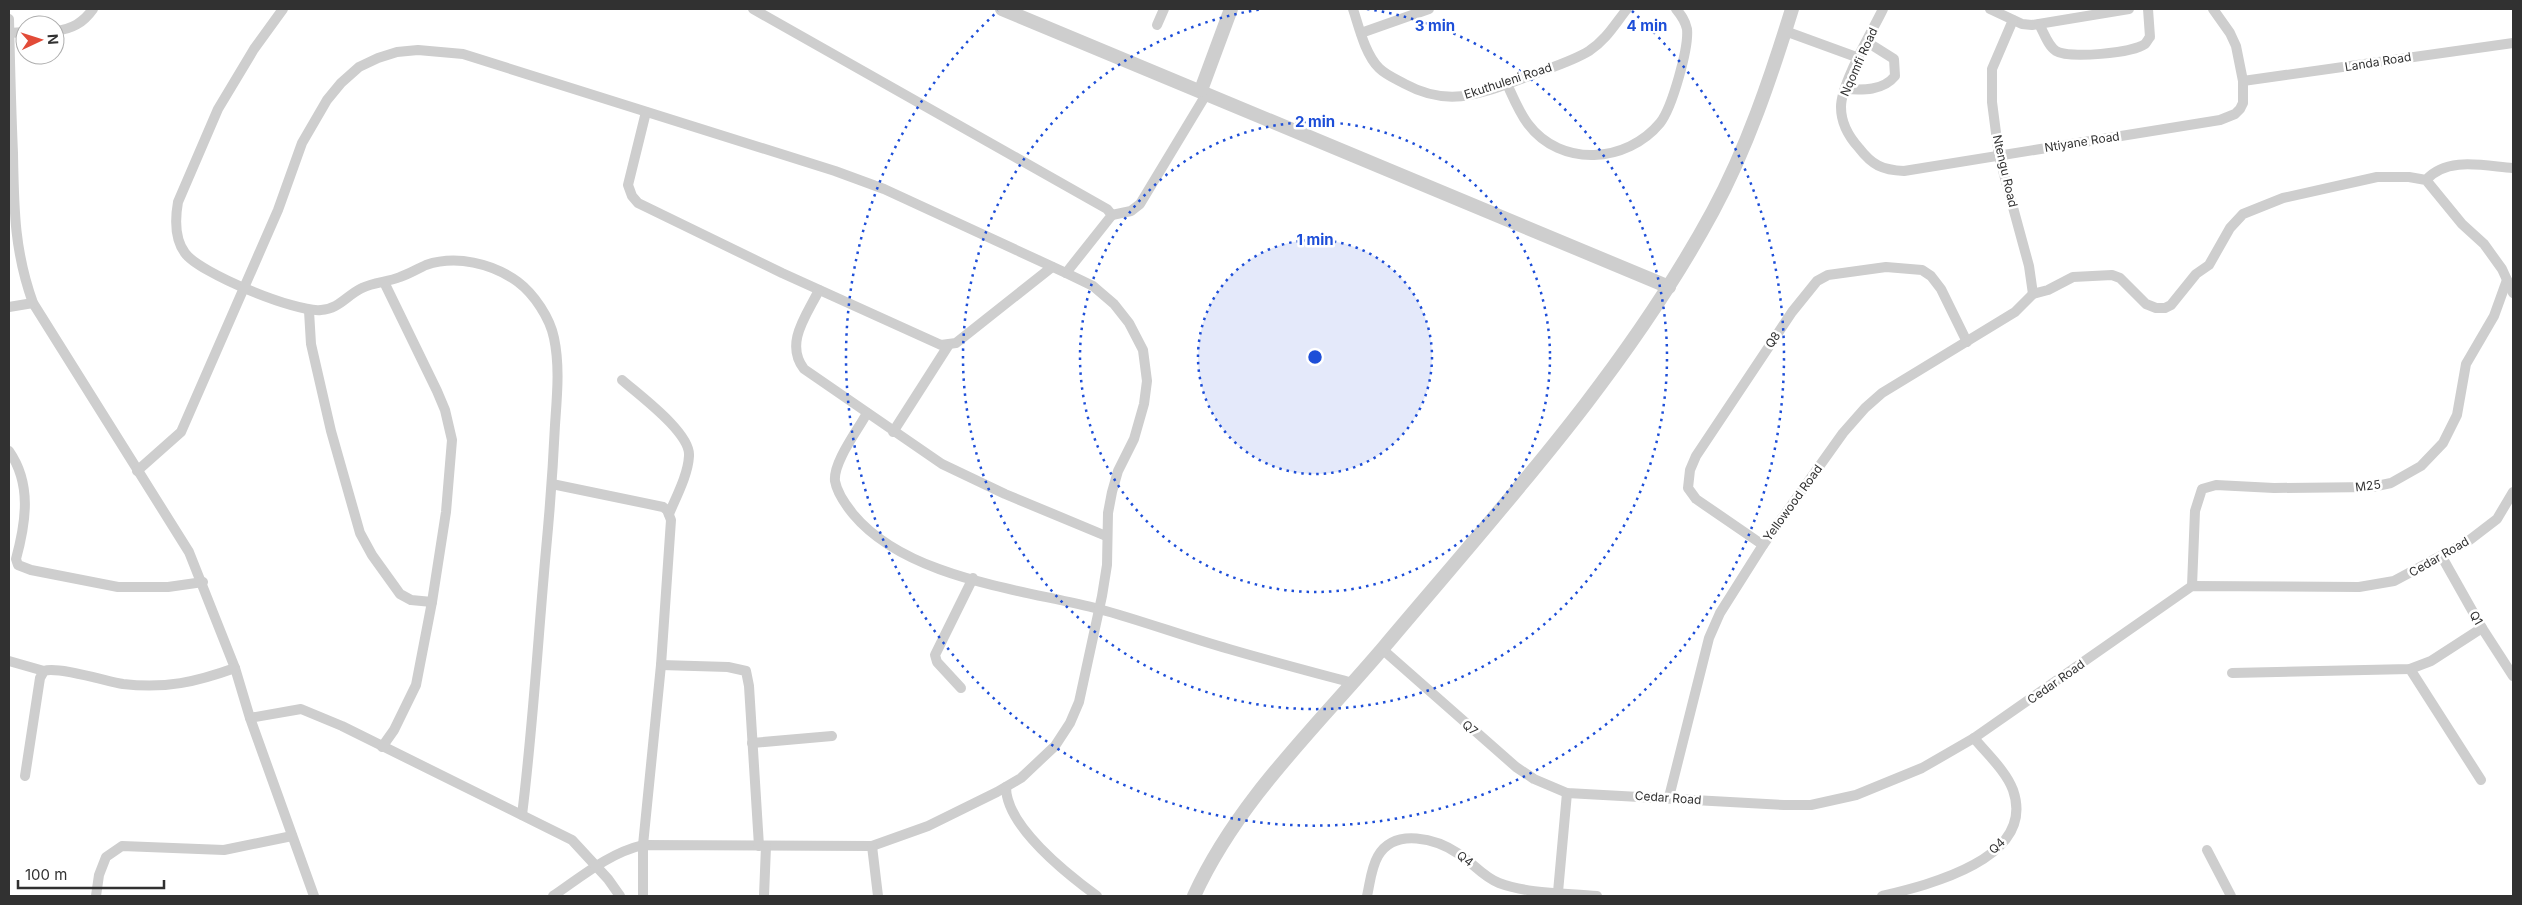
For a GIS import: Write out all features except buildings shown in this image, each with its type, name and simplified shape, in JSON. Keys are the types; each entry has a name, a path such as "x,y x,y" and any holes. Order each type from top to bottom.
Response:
{"street":[{"path":"65,28 74,26 86,19 93,9"},
{"path":"283,9 254,49 218,109 178,202 176,218 180,245 191,260 208,272 309,311 330,309 360,288 384,282 436,263 469,262 502,273 529,292 541,309 554,335 557,390 552,484 538,638 532,739 522,815"},
{"path":"753,9 1093,201 1112,215"},
{"path":"1002,9 1668,287"},
{"path":"1157,25 1164,9"},
{"path":"1066,273 1112,215 1131,211 1140,204 1204,92 1231,9"},
{"name":"Ekuthuleni Road","path":"1353,9 1378,68 1412,88 1428,94 1449,98 1467,97 1507,84 1566,62 1589,51 1611,32 1627,9"},
{"path":"1362,33 1429,9"},
{"path":"1507,84 1528,124 1552,145 1571,154 1587,157 1601,156 1617,151 1652,131 1662,121 1668,107 1684,60 1687,39 1683,18 1676,9"},
{"path":"1194,896 1241,815 1282,763 1354,683 1588,401 1646,323 1718,201 1759,105 1792,9"},
{"name":"Nqomfi Road","path":"1842,116 1842,100 1845,89 1883,9"},
{"path":"1990,9 2022,24 2040,24 2129,9"},
{"path":"2040,24 2047,40 2057,52 2084,55 2126,49 2145,44 2150,37 2148,9"},
{"name":"Ntiyane Road","path":"1842,116 1853,142 1867,159 1881,168 1904,171 2228,118 2235,114 2243,103 2243,81 2236,46 2230,33 2213,9"},
{"path":"9,19 16,240 19,261 33,303 137,471 176,528 203,582 235,668 250,718 314,896"},
{"name":"Ntengu Road","path":"2013,20 1992,69 1992,102 1999,156 2029,266 2033,294"},
{"path":"1785,31 1860,58"},
{"path":"1845,89 1874,88 1884,85 1895,76 1894,59 1867,42"},
{"name":"Landa Road","path":"2243,81 2513,43"},
{"path":"137,471 181,432 278,210 302,143 317,117 341,82 359,67 397,52 418,50 463,54 835,171 884,189 1066,273 1093,286 1114,304 1136,335 1148,380 1144,404 1134,439 1118,470 1112,492 1106,536 1107,565 1079,702 1070,723 1055,746 1021,778 1006,787 928,826 872,846 643,845 628,849 596,866 553,896"},
{"path":"646,112 628,184 632,196 638,203 819,290 941,345 948,346 956,343 1052,267"},
{"path":"2426,180 2435,170 2446,167 2474,164 2513,168"},
{"path":"2033,294 2048,290 2074,278 2112,275 2120,278 2146,304 2156,308 2165,308 2171,305 2196,274 2208,265 2230,228 2243,214 2283,198 2377,177 2409,177 2426,180 2462,224 2484,244 2502,269 2513,293"},
{"name":"Q8","path":"1763,545 1696,499 1688,488 1688,480 1696,456 1792,312 1817,281 1828,275 1862,269 1886,267 1922,270 1931,276 1941,289 1967,342"},
{"name":"M25","path":"2192,586 2195,511 2197,498 2202,489 2216,485 2274,488 2372,487 2405,477 2430,458 2443,443 2457,415 2466,364 2494,316 2508,280"},
{"path":"382,747 398,721 416,685 432,602 446,512 452,440 445,410 437,391 384,282"},
{"path":"819,290 796,340 797,360 804,369 942,464 1005,494 1106,536"},
{"name":"Yellowood Road","path":"1668,797 1709,638 1720,613 1763,545 1843,433 1865,408 1882,393 2015,312 2033,294"},
{"path":"9,307 33,303"},
{"path":"309,311 311,344 331,431 360,533 372,556 400,594 412,600 432,602"},
{"path":"893,432 948,346"},
{"path":"622,380 667,420 689,446 690,457 669,514 660,665 643,845 643,896"},
{"path":"867,413 838,465 835,481 840,495 858,520 899,550 948,572 1019,592 1099,609 1230,650 1354,683"},
{"path":"9,450 19,467 25,501 25,520 16,559 18,565 30,570 118,588 168,587 203,582"},
{"path":"552,484 663,507 669,514"},
{"name":"Cedar Road","path":"1567,793 1668,797 1784,806 1832,802 1890,783 1922,768 1974,738 2192,586 2375,586 2394,581 2442,557 2497,519 2513,492"},
{"name":"Q1","path":"2442,557 2482,628 2513,676"},
{"path":"961,688 937,662 935,655 973,578"},
{"path":"2232,673 2322,669 2370,672 2410,669 2430,661 2482,628"},
{"name":"Q7","path":"1382,649 1516,767 1542,784 1567,793"},
{"path":"9,661 44,672 56,670 124,684 165,686 187,684 235,668"},
{"path":"660,665 728,667 746,671 749,686 752,743 762,846 764,896"},
{"path":"2410,669 2481,780"},
{"path":"25,776 40,678 44,672"},
{"path":"250,718 301,709 326,719 572,840 620,896"},
{"path":"752,743 832,736"},
{"name":"Q4","path":"1882,896 1953,876 1984,858 2000,845 2009,834 2015,811 2012,789 2001,770 1974,738"},
{"path":"1006,787 1006,796 1013,813 1036,844 1097,896"},
{"path":"1558,892 1567,793"},
{"path":"96,896 99,875 106,857 122,846 224,850 292,836"},
{"name":"Q4","path":"1368,896 1374,865 1382,849 1390,843 1411,838 1430,840 1446,847 1500,884 1528,889 1597,896"},
{"path":"872,846 878,896"},
{"path":"2207,850 2231,896"}]}
